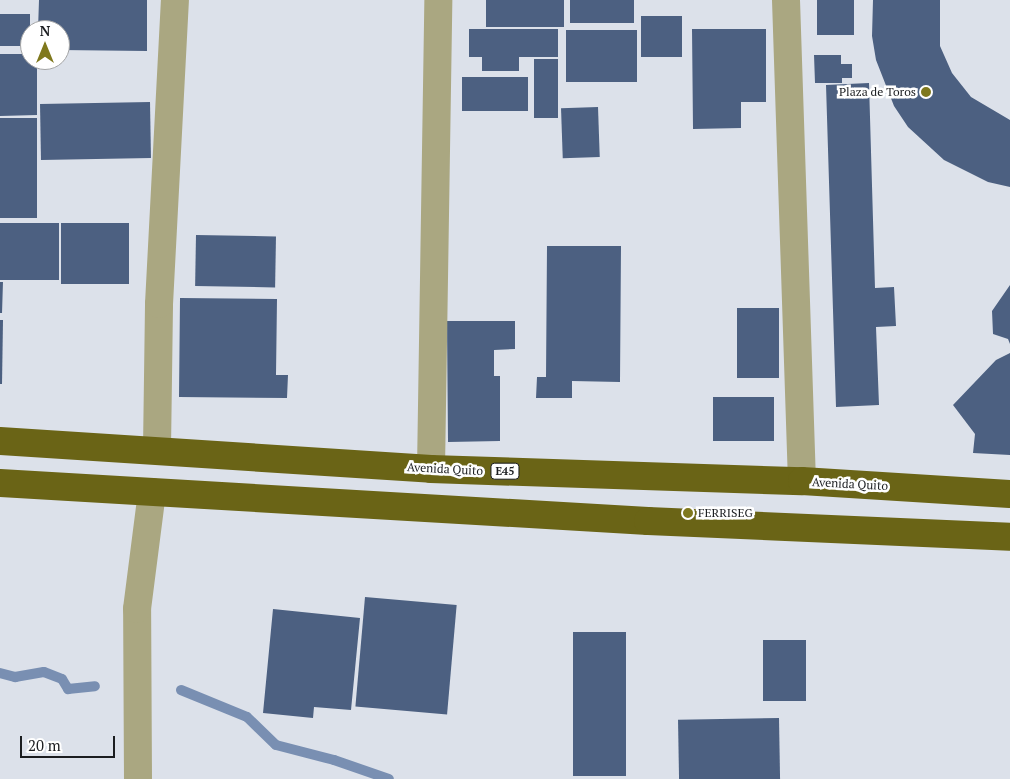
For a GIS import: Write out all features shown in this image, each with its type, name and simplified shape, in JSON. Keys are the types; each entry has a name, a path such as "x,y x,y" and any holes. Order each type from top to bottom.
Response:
{"highway":[{"name":"Avenida Quito","path":"0,441 157,449 432,469 802,481 1010,494"},
{"path":"0,483 1010,537"}],"street":[{"path":"157,449 159,304 175,0"},
{"path":"432,469 438,0"},
{"path":"786,0 802,481"},
{"path":"138,779 137,609 152,492"}],"building":[{"path":"39,0 147,0 147,51 70,50 70,20 38,20"},
{"path":"486,0 564,0 564,27 486,27"},
{"path":"570,0 634,0 634,23 570,23"},
{"path":"817,0 854,0 854,35 817,35"},
{"name":"Plaza de Toros","path":"873,0 940,0 940,46 952,73 971,97 1010,120 1010,187 988,182 944,160 908,127 894,106 876,60 872,36"},
{"path":"0,14 30,14 30,20 20,20 20,46 0,46"},
{"path":"641,16 682,16 682,57 641,57"},
{"path":"469,29 558,29 558,57 519,57 519,71 482,71 482,57 469,57"},
{"path":"692,29 766,29 766,102 741,102 741,128 693,129"},
{"path":"566,30 637,30 637,82 566,82"},
{"path":"0,54 20,54 20,70 37,70 37,115 0,116"},
{"path":"814,55 841,55 841,64 852,64 852,78 842,78 842,83 815,83"},
{"path":"534,59 558,59 558,118 534,118"},
{"path":"462,77 528,77 528,111 462,111"},
{"path":"869,83 875,288 894,287 896,326 876,327 879,405 836,407 826,85"},
{"path":"150,102 151,158 41,160 40,104"},
{"path":"598,107 600,157 563,158 561,108"},
{"path":"0,118 37,118 37,218 0,218"},
{"path":"0,223 59,223 59,280 0,280"},
{"path":"61,223 129,223 129,284 61,284"},
{"path":"196,235 276,236 275,287 195,286"},
{"path":"547,246 621,246 620,382 572,381 572,398 536,398 537,377 546,377"},
{"path":"0,282 3,282 2,313 0,313"},
{"path":"1010,285 1010,344 1008,339 993,334 992,311"},
{"path":"180,298 277,299 276,375 288,375 287,398 179,397"},
{"path":"737,308 779,308 779,378 737,378"},
{"path":"0,320 3,320 2,384 0,384"},
{"path":"447,321 515,321 515,349 494,350 494,376 500,376 500,441 448,442"},
{"path":"1010,353 1010,455 973,453 975,434 953,405 996,360"},
{"path":"713,397 774,397 774,441 713,441"},
{"path":"365,597 457,605 447,715 355,707"},
{"path":"273,609 360,618 351,710 314,707 313,718 263,713"},
{"path":"573,632 626,632 626,776 573,776"},
{"path":"763,640 806,640 806,701 763,701"},
{"path":"779,718 780,779 679,779 678,720"}],"waterway":[{"path":"0,673 15,677 44,672 62,679 68,689 95,686"},
{"path":"181,690 247,717 276,745 334,760 389,779"}],"place":[{"name":"Plaza de Toros","path":"926,92"},
{"name":"FERRISEG","path":"688,513"}]}
